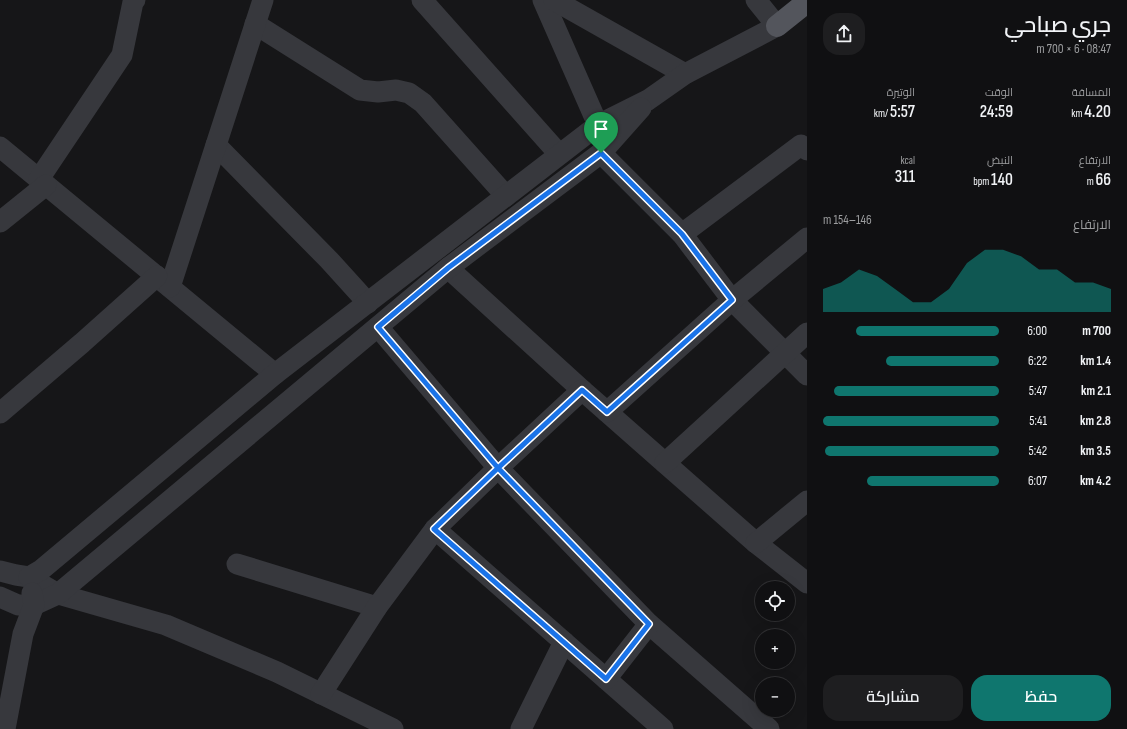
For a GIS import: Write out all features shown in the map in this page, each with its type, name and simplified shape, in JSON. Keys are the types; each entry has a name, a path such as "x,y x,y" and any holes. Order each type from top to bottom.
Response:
{"main road":[{"path":"777,26 807,2"},
{"path":"777,26 807,18"}],"street":[{"path":"0,222 42,182 122,55 133,2 135,0"},
{"path":"422,0 560,154"},
{"path":"543,0 598,125"},
{"path":"554,0 685,74"},
{"path":"29,576 41,570 275,374 598,125 648,100 685,74 777,26 756,0"},
{"path":"0,413 82,343 163,281 216,146 261,1"},
{"path":"255,24 360,90 378,92 396,90 409,93 423,103 506,196"},
{"path":"0,597 18,605 34,605 58,594 448,268 601,153 648,100"},
{"path":"682,234 801,145 807,150"},
{"path":"216,146 330,260 368,303"},
{"path":"0,147 275,374"},
{"path":"601,153 682,234 732,300 807,375"},
{"path":"607,412 732,300 807,238"},
{"path":"448,268 582,390 756,543 807,583"},
{"path":"378,327 498,468 649,624 769,729"},
{"path":"665,463 807,333"},
{"path":"321,694 377,607 434,529 582,390"},
{"path":"756,543 807,501"},
{"path":"434,529 606,679 651,725"},
{"path":"237,564 377,607"},
{"path":"0,571 16,575 29,576 58,594 166,625 277,672 393,729"},
{"path":"5,729 23,634 34,605 29,576"},
{"path":"606,679 649,624"},
{"path":"521,729 564,642"}],"route":[{"path":"601,153 448,268 378,327 498,468 649,624 606,679 434,529 498,468 582,390 607,412 732,300 682,234 601,153"}]}
